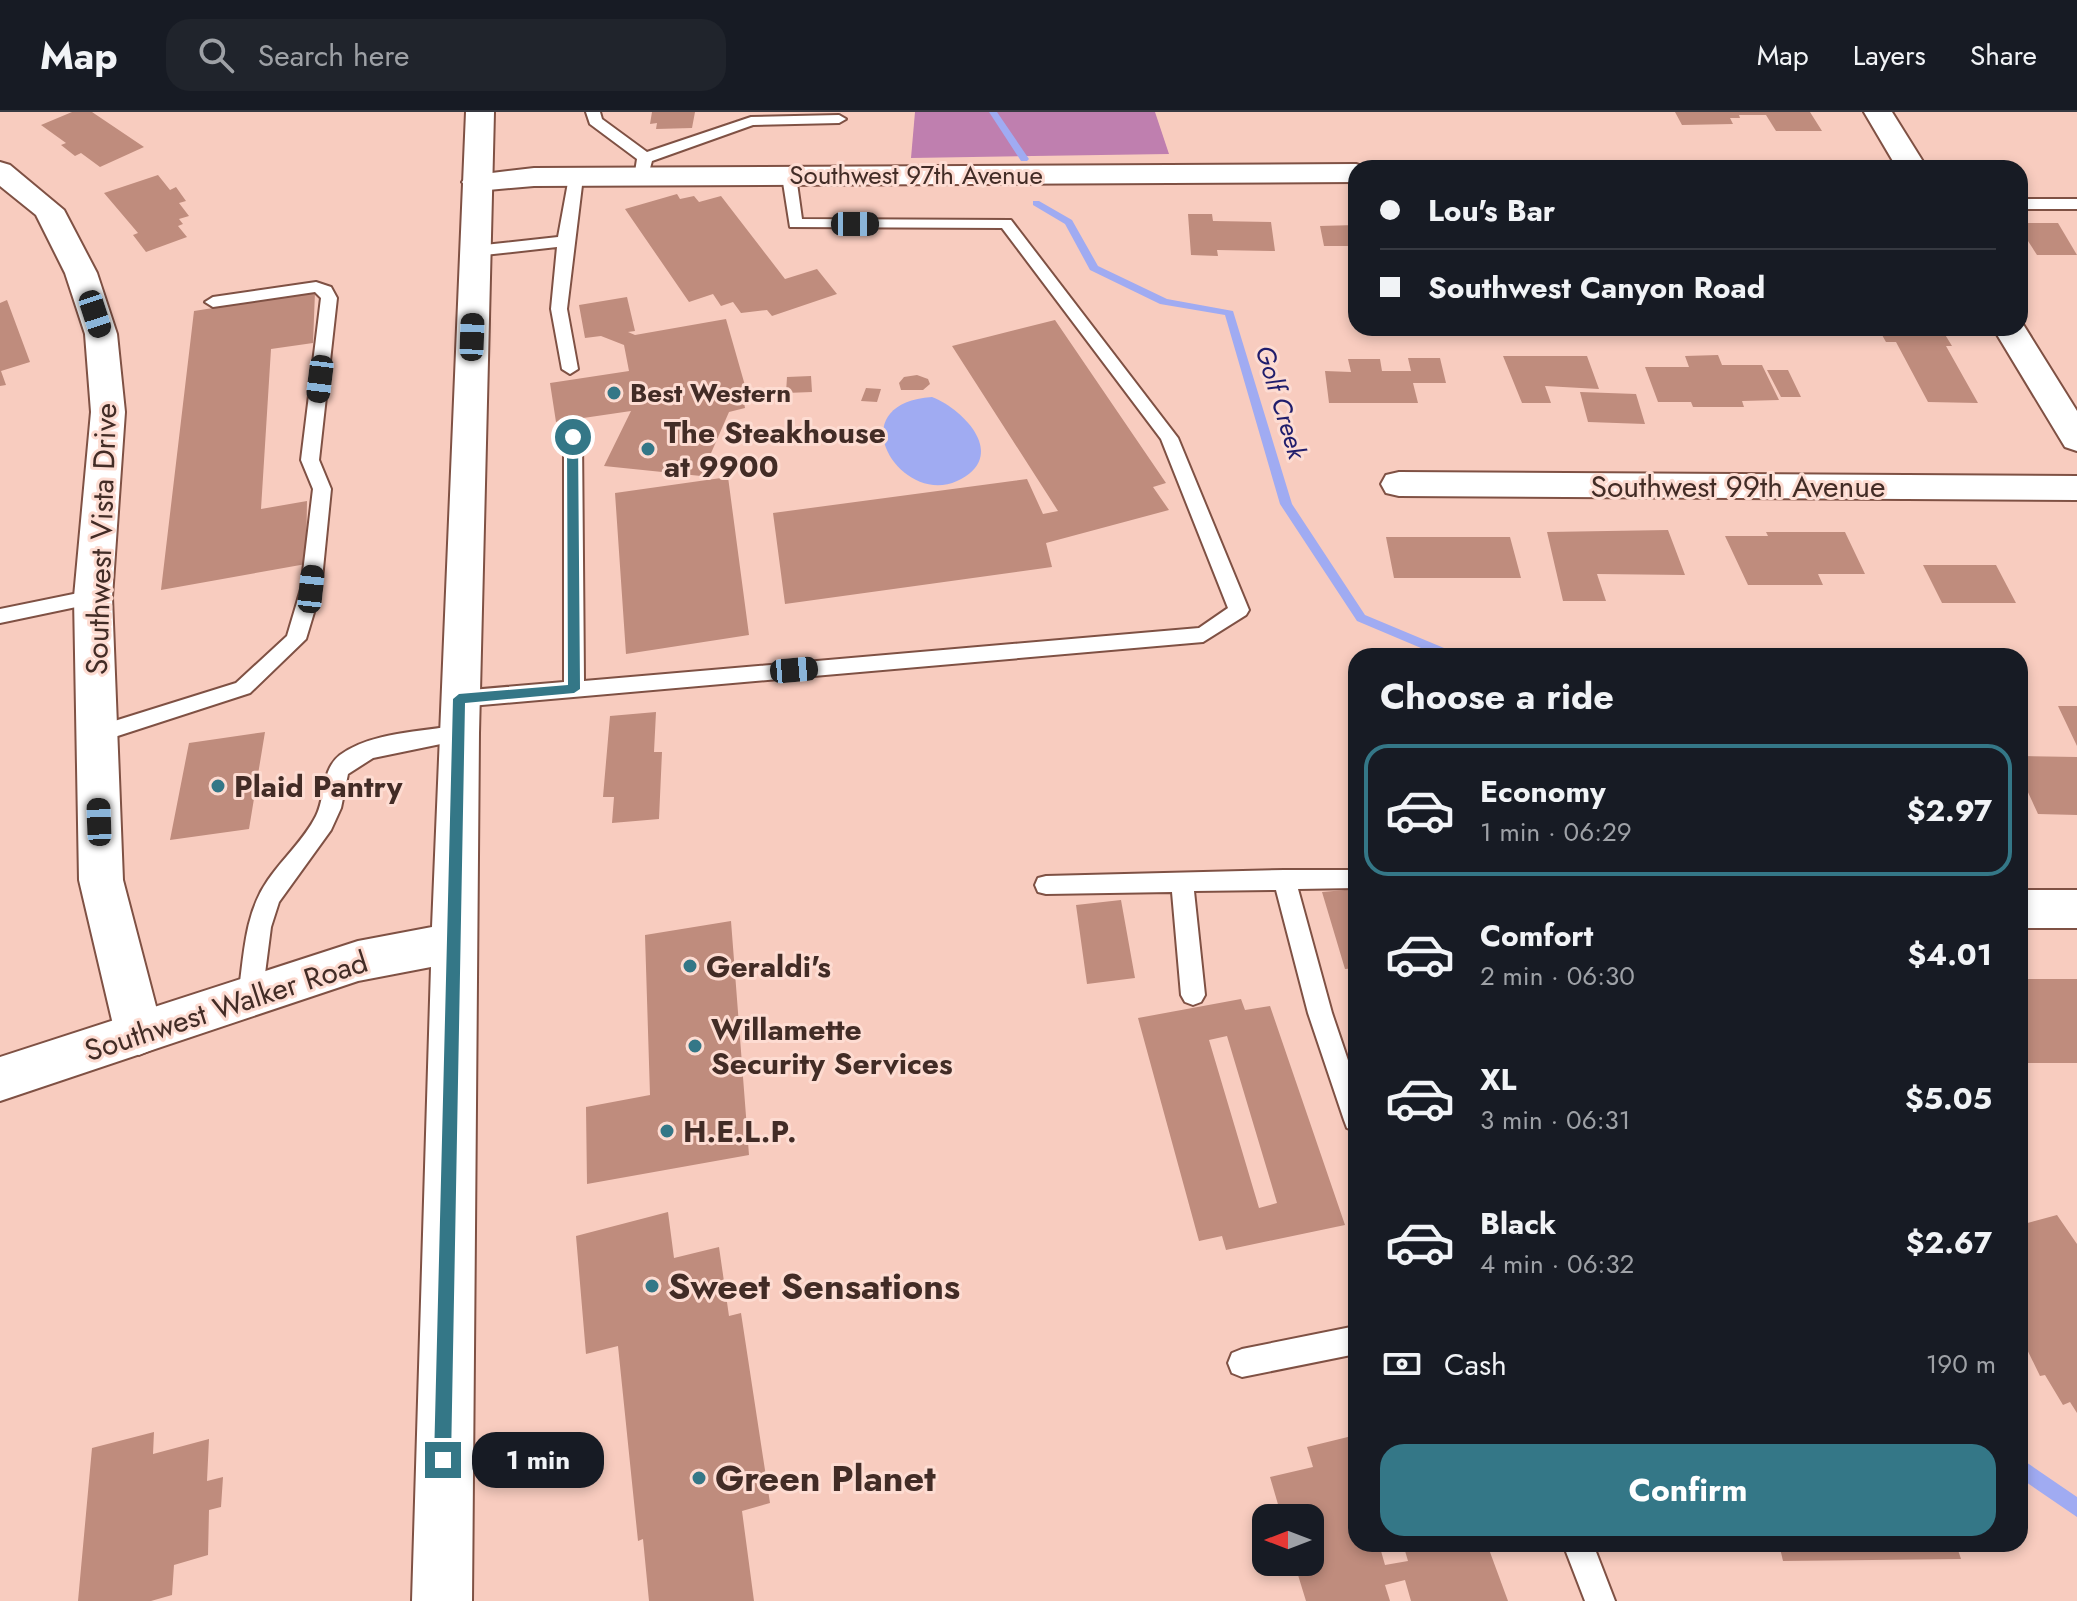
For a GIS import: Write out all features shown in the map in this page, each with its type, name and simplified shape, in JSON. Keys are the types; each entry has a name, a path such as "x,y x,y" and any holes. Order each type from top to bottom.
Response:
{"street":[{"path":"442,1601 458,716 480,112"},
{"path":"1878,112 1907,160"},
{"name":"Southwest 97th Avenue","path":"477,182 576,177 643,168 789,176 1348,173"},
{"name":"Southwest Vista Drive","path":"0,171 49,210 81,273 101,334 108,412 93,597 101,880 139,1033"},
{"path":"2014,336 2077,439"},
{"name":"Southwest 99th Avenue","path":"1399,484 2077,488"},
{"path":"2028,909 2077,909"},
{"name":"Southwest Walker Road","path":"0,1079 358,961 455,942"}],"lane":[{"path":"593,112 595,121 643,168 751,121 839,119"},
{"path":"250,997 264,912 273,891 322,825 329,812 337,775 346,762 458,716 574,689 1203,635 1239,610 1169,438 1006,223 795,224 789,176"},
{"path":"570,369 559,309 565,241 576,177"},
{"path":"2028,204 2077,204"},
{"path":"475,251 565,241"},
{"path":"96,735 243,688 296,639 311,589 322,489 310,460 329,298 325,290 316,287 213,302"},
{"path":"573,437 574,689"},
{"path":"0,616 93,597"},
{"path":"1284,879 1320,1013 1348,1096"},
{"path":"1046,885 1348,879"},
{"path":"1182,881 1193,995"},
{"path":"1242,1363 1348,1342"},
{"path":"1581,1552 1600,1601"}],"shaded area":[{"path":"915,112 1155,112 1169,154 911,158"}],"water":[{"path":"932,397 945,403 968,423 981,447 980,460 972,471 957,481 936,485 916,480 899,468 888,451 883,434 888,417 903,404"}],"building":[{"path":"72,112 92,112 144,147 100,167 81,153 75,156 61,145 66,143 41,125"},
{"path":"652,112 695,112 692,128 656,129 657,123 650,124"},
{"path":"1675,112 1810,112 1822,131 1776,131 1766,115 1739,115 1740,118 1730,118 1733,124 1682,125"},
{"path":"158,175 170,190 176,187 186,201 179,203 189,216 179,219 183,224 178,226 187,237 146,252 133,235 138,233 104,193"},
{"path":"677,194 680,199 694,196 699,202 721,196 785,279 817,269 837,294 772,316 767,310 741,313 733,302 721,306 713,294 689,302 625,209"},
{"path":"1188,214 1212,214 1213,221 1271,222 1275,251 1217,250 1218,256 1191,255"},
{"path":"2028,223 2058,223 2077,255 2037,255 2028,241"},
{"path":"1348,225 1348,246 1324,246 1320,226"},
{"path":"315,292 313,343 271,349 261,509 307,501 306,564 161,590 194,311"},
{"path":"627,297 635,331 628,332 635,335 726,319 748,396 743,397 745,408 729,412 701,476 604,466 631,411 556,422 550,383 629,371 624,345 601,336 585,338 579,305"},
{"path":"7,300 30,362 1,371 6,385 0,386 0,303"},
{"path":"1055,320 1166,483 1153,487 1169,510 1046,543 1052,567 785,604 773,513 1027,479 1043,514 1058,511 952,346"},
{"path":"1883,336 1946,336 1952,346 1946,346 1978,403 1928,402 1896,342 1886,342"},
{"path":"1718,355 1722,365 1762,365 1779,400 1742,401 1744,407 1693,407 1691,402 1658,402 1645,367 1689,367 1685,356"},
{"path":"1503,356 1587,356 1599,389 1545,386 1551,403 1522,403"},
{"path":"1408,358 1440,358 1446,383 1413,383 1418,403 1329,403 1325,371 1351,372 1348,359 1380,359 1382,371 1411,371"},
{"path":"1767,370 1788,370 1801,397 1781,397"},
{"path":"917,375 928,379 930,384 923,390 901,390 899,383 904,377"},
{"path":"811,376 812,392 786,393 787,377"},
{"path":"866,388 881,389 877,402 861,401"},
{"path":"1580,392 1636,394 1645,424 1588,422"},
{"path":"728,477 749,635 626,654 615,493"},
{"path":"1668,530 1685,575 1597,574 1606,601 1563,601 1547,532"},
{"path":"1766,532 1845,532 1865,574 1818,574 1823,585 1748,585 1725,536 1768,536"},
{"path":"1386,537 1510,537 1521,578 1394,578"},
{"path":"1923,565 1996,565 2016,603 1942,603"},
{"path":"2058,706 2077,706 2077,746"},
{"path":"656,712 654,752 662,752 659,819 612,823 614,797 603,797 610,716"},
{"name":"Plaid Pantry","path":"265,732 249,829 170,840 189,743"},
{"path":"2028,756 2077,757 2077,815 2038,814 2028,792"},
{"path":"1348,890 1348,969 1345,969 1322,892"},
{"path":"1121,900 1135,978 1087,984 1076,905"},
{"path":"731,921 749,1155 587,1184 586,1107 650,1095 645,935"},
{"path":"2028,979 2077,979 2077,1063 2028,1063"},
{"path":"1241,999 1245,1010 1270,1006 1345,1225 1226,1250 1222,1236 1199,1241 1138,1018","holes":["1227,1036 1277,1203 1259,1208 1209,1040"]},
{"path":"668,1212 674,1258 719,1247 729,1316 741,1313 770,1503 742,1511 754,1601 649,1601 643,1539 638,1541 618,1346 586,1354 576,1236"},
{"path":"2057,1215 2077,1244 2077,1413 2070,1402 2063,1405 2045,1375 2040,1376 2028,1351 2028,1223"},
{"path":"154,1432 153,1454 209,1439 207,1481 223,1477 221,1507 209,1510 208,1555 174,1565 172,1595 151,1601 78,1601 92,1448"},
{"path":"1348,1437 1348,1552 1381,1552 1385,1565 1408,1561 1405,1552 1490,1552 1508,1601 1411,1601 1405,1580 1385,1585 1390,1601 1306,1601 1298,1576 1324,1576 1324,1504 1278,1504 1270,1477 1313,1467 1307,1447"},
{"path":"1781,1552 1959,1552 1961,1559 1783,1561"}],"waterway":[{"name":"Golf Creek","path":"993,112 1024,159"},
{"name":"Golf Creek","path":"1036,203 1069,222 1094,268 1164,302 1229,313 1286,504 1361,618 1433,648"},
{"name":"Golf Creek","path":"2028,1473 2077,1508"}],"place":[{"name":"Best Western","path":"614,393"},
{"name":"The Steakhouse at 9900","path":"648,449"},
{"name":"Plaid Pantry","path":"218,786"},
{"name":"Geraldi's","path":"690,966"},
{"name":"Willamette Security Services","path":"695,1046"},
{"name":"H.E.L.P.","path":"667,1131"},
{"name":"Sweet Sensations","path":"652,1286"},
{"name":"Green Planet","path":"699,1478"}],"route":[{"path":"443,1460 459,699 574,689 573,437"}]}
